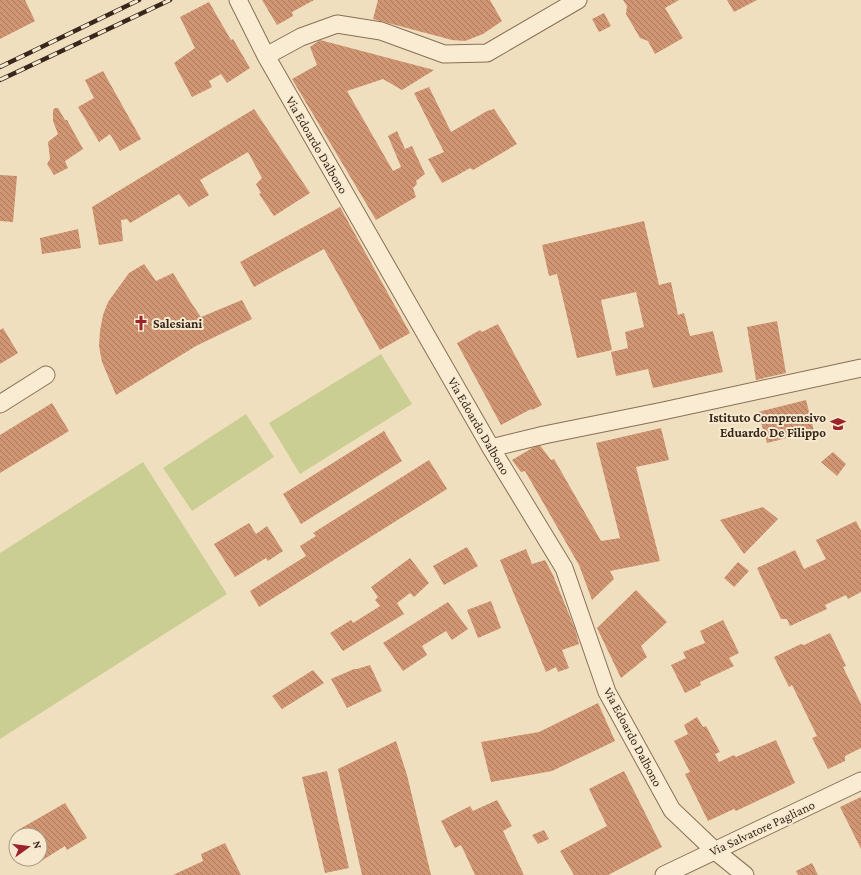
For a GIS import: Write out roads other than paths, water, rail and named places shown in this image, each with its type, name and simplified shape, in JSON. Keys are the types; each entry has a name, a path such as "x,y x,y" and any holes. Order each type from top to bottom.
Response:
{"street":[{"name":"Via Edoardo Dalbono","path":"238,0 266,56 491,448 564,568 607,692 672,810 714,850 745,875"},
{"path":"266,56 301,36 337,24 381,31 444,54 487,53 578,0"},
{"path":"491,448 544,435 861,368"},
{"path":"0,404 46,375"},
{"name":"Via Salvatore Pagliano","path":"664,875 861,781"}],"railway":[{"path":"0,67 139,0"},
{"path":"0,80 170,0"}],"place":[{"name":"Salesiani","path":"141,323"},
{"name":"Istituto Comprensivo Eduardo De Filippo","path":"838,424"}]}
